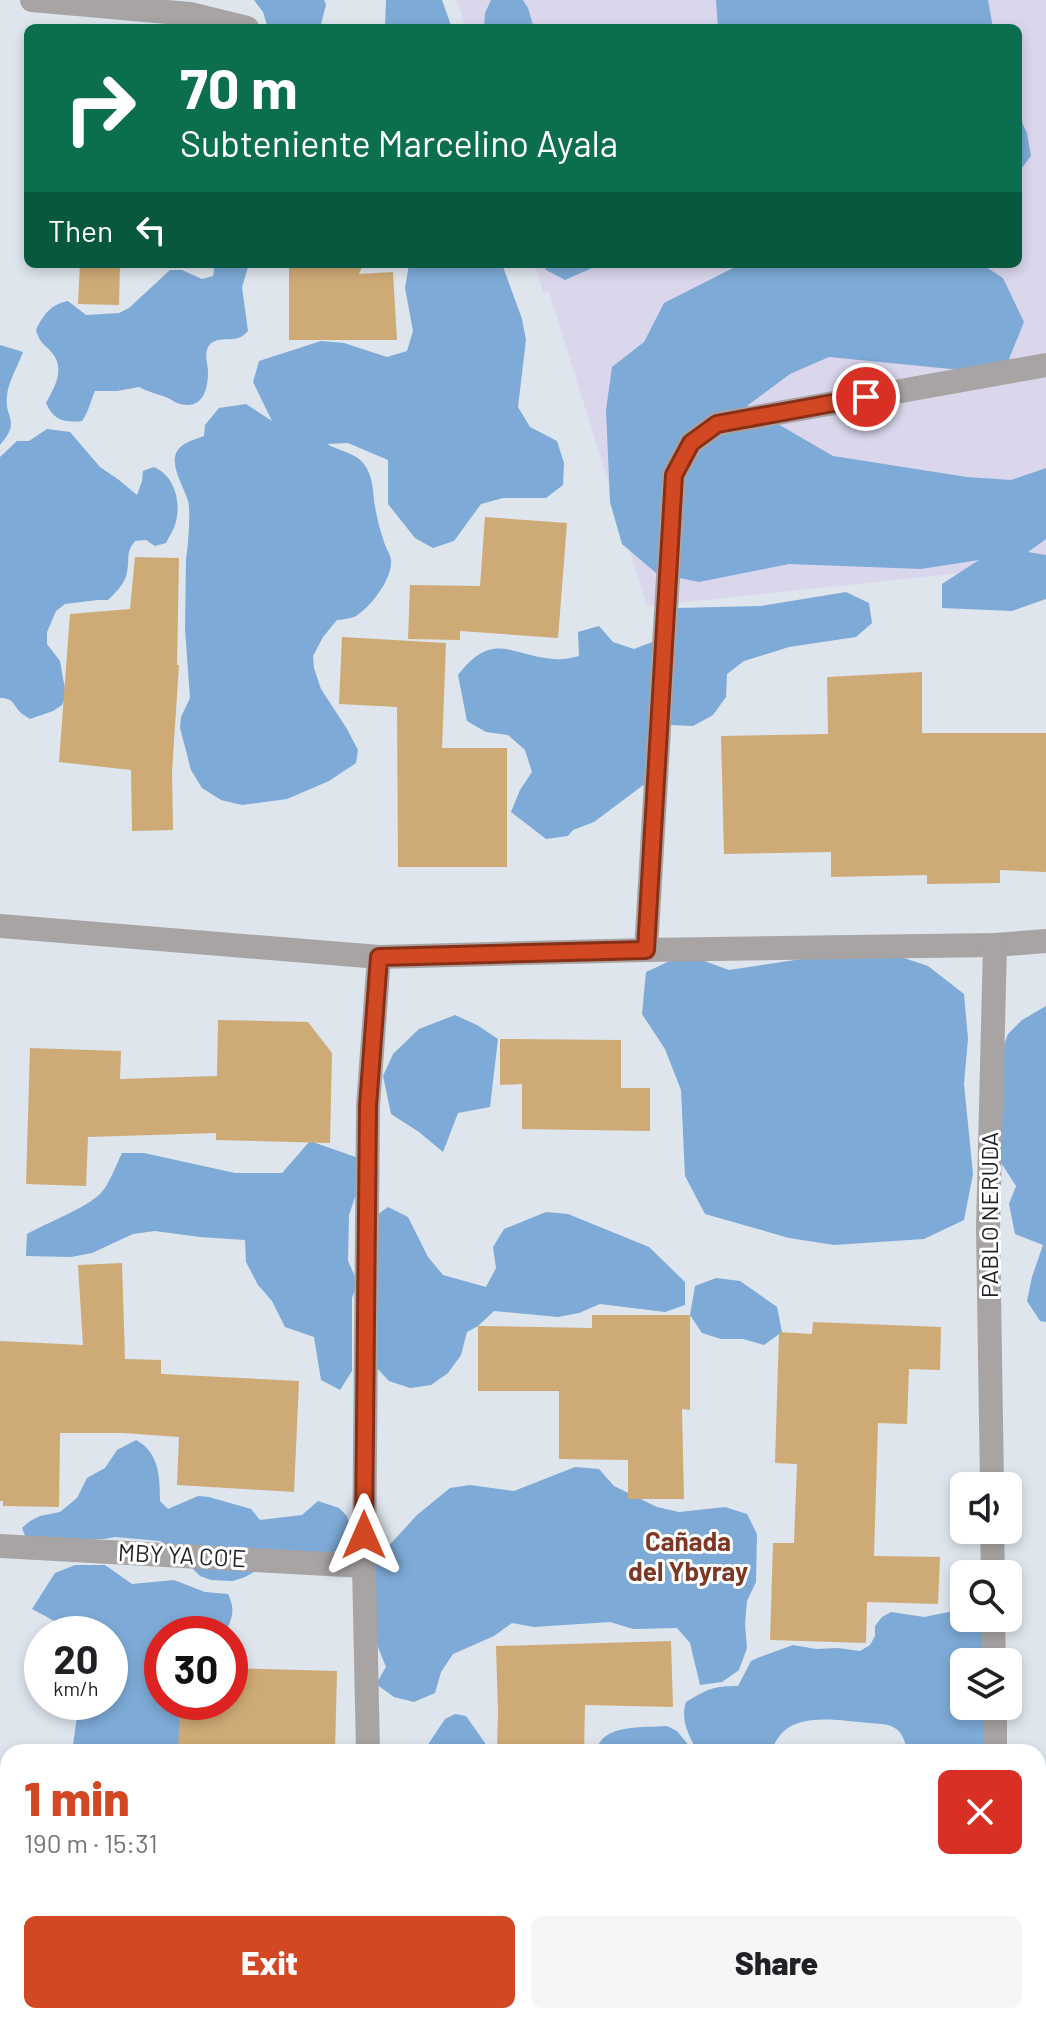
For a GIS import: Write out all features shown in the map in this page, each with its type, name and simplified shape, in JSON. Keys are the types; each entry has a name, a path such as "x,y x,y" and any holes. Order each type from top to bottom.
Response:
{"street":[{"path":"32,0 190,14 231,24"},
{"path":"646,950 674,475 691,443 717,424 1046,365"},
{"path":"0,926 379,957 995,945 1046,941"},
{"name":"PABLO NERUDA","path":"992,1472 988,1228 995,945"},
{"path":"368,1744 364,1566 368,1106 379,957"},
{"name":"MBY YA CO'E","path":"0,1546 364,1566"},
{"path":"995,1720 995,1744"}],"shaded area":[{"path":"254,0 324,0 326,5 321,24 267,24"},
{"path":"386,0 442,0 451,24 385,24"},
{"path":"457,0 1046,0 1046,564 647,606 549,292 543,293 536,268 1022,268 1022,24 465,24"},
{"path":"491,0 523,0 533,24 484,24"},
{"path":"716,0 988,0 992,24 718,24"},
{"path":"1022,122 1027,133 1031,156 1022,168"},
{"path":"214,268 248,268 242,287 248,331 238,338 214,341 208,347 207,385 199,401 180,404 139,387 95,391 82,421 65,421 52,413 46,403 56,381 57,363 36,330 48,311 68,301 86,315 119,313 129,308 170,270 182,270 202,279 213,276"},
{"path":"408,268 503,268 522,319 526,340 518,407 530,427 557,441 564,463 563,485 546,498 503,498 481,504 454,541 433,548 415,538 388,504 388,460 348,443 327,444 357,457 368,470 379,524 391,560 385,583 374,599 356,616 337,620 313,656 321,689 358,750 356,763 329,781 287,799 242,805 221,800 202,788 191,770 180,728 181,717 190,698 185,629 189,512 176,470 175,455 186,443 204,436 205,425 219,408 246,404 272,421 253,382 259,361 321,341 344,343 387,357 407,351 413,331 405,288"},
{"path":"545,268 592,268 565,280"},
{"path":"733,268 987,268 1003,278 1024,322 1007,364 961,370 829,357 790,374 747,406 833,456 967,477 1011,480 1046,468 1046,539 1028,552 1046,555 1046,599 1012,611 942,608 942,584 979,560 921,569 789,564 699,582 656,573 622,544 610,502 606,410 612,367 644,342 664,303"},
{"path":"0,345 23,352 8,391 10,430 0,445"},
{"path":"47,429 70,432 100,467 137,495 143,471 154,467 161,471 172,484 178,508 175,525 166,543 155,546 146,540 135,541 129,553 124,580 108,600 65,604 56,611 47,632 47,644 60,661 66,695 62,705 53,711 30,719 11,701 0,698 0,457 17,441 29,441"},
{"path":"846,592 869,603 872,623 856,637 789,647 744,661 727,674 726,697 713,715 693,726 671,725 646,783 594,822 573,830 568,836 546,839 511,812 532,772 525,750 508,735 486,732 467,721 458,675 481,653 502,649 554,659 576,657 579,656 578,632 599,626 613,642 634,649 655,641 676,608 761,606"},
{"path":"886,952 928,966 964,994 968,1039 964,1084 973,1174 964,1220 924,1239 834,1245 789,1238 705,1214 685,1176 681,1090 665,1049 642,1014 646,972 685,954 729,970 841,953"},
{"path":"1046,1006 1046,1322 1040,1321 1027,1301 1043,1245 1015,1234 1009,1204 1016,1186 996,1155 986,1090 1008,1034 1022,1020"},
{"path":"455,1015 498,1039 490,1107 458,1113 443,1152 391,1114 383,1076 393,1054 419,1029"},
{"path":"310,1141 367,1161 349,1215 348,1261 357,1281 370,1220 388,1207 408,1217 428,1257 443,1275 486,1287 496,1268 493,1247 504,1229 546,1212 568,1214 649,1247 685,1282 685,1305 665,1312 600,1304 558,1317 494,1311 467,1332 461,1355 448,1373 431,1385 410,1388 389,1381 375,1366 357,1285 352,1298 352,1371 340,1390 321,1380 314,1337 285,1327 272,1301 258,1285 246,1262 245,1240 155,1231 133,1234 92,1253 71,1257 26,1256 27,1234 94,1199 110,1179 122,1153 144,1153 235,1173 282,1173"},
{"path":"716,1278 740,1281 777,1307 782,1332 764,1345 702,1333 690,1315 695,1286"},
{"path":"136,1440 154,1458 160,1501 168,1509 198,1496 209,1497 251,1509 260,1520 302,1515 318,1501 339,1508 347,1516 350,1527 348,1539 323,1560 264,1566 233,1581 200,1576 170,1546 160,1541 115,1537 37,1541 26,1538 22,1528 40,1516 60,1512 77,1498 87,1478 105,1468 117,1450"},
{"path":"575,1467 599,1469 614,1486 657,1507 679,1512 725,1507 747,1514 757,1534 756,1582 747,1601 747,1648 739,1670 722,1682 700,1685 690,1643 677,1628 633,1629 610,1622 534,1627 512,1623 494,1636 453,1654 441,1672 435,1693 414,1702 394,1697 376,1684 386,1667 370,1627 373,1563 417,1515 450,1488 470,1485 514,1491"},
{"path":"75,1565 105,1565 132,1584 174,1580 205,1592 228,1594 232,1616 144,1616 144,1720 180,1720 181,1744 73,1744 76,1720 128,1720 128,1616 45,1616 32,1609 55,1573"},
{"path":"891,1612 924,1617 950,1612 950,1632 984,1632 982,1648 950,1648 950,1720 988,1720 989,1744 906,1744 897,1729 890,1726 813,1720 792,1725 775,1744 694,1744 685,1722 686,1702 711,1689 738,1686 751,1661 793,1645 860,1651 870,1645 875,1636 875,1626"},
{"path":"455,1714 466,1716 485,1744 428,1744 445,1719"},
{"path":"667,1726 677,1731 688,1744 600,1744 606,1736 636,1727"}],"building":[{"path":"80,268 120,268 119,305 78,304"},
{"path":"289,268 361,268 359,274 393,272 397,340 289,340"},
{"path":"485,517 567,523 558,638 460,631 460,640 408,639 410,585 480,586"},
{"path":"135,557 179,558 173,830 132,831 131,770 59,762 70,614 130,609"},
{"path":"342,637 446,643 442,748 507,748 507,867 398,867 397,707 339,704"},
{"path":"922,672 922,733 1046,733 1046,872 1000,870 1000,883 927,884 927,875 831,877 831,852 724,854 721,736 828,734 827,677"},
{"path":"218,1020 308,1022 332,1053 330,1143 216,1140 216,1133 88,1137 86,1186 26,1184 30,1048 121,1051 120,1079 217,1076"},
{"path":"500,1039 621,1040 621,1088 650,1088 650,1131 522,1129 522,1084 500,1085"},
{"path":"122,1263 125,1359 161,1360 161,1374 299,1381 294,1492 177,1485 179,1437 60,1433 59,1507 3,1506 3,1501 0,1501 0,1341 83,1345 78,1265"},
{"path":"592,1315 690,1315 690,1410 682,1409 684,1499 628,1499 628,1460 559,1459 559,1391 478,1391 478,1326 592,1328"},
{"path":"813,1322 941,1327 940,1370 909,1369 907,1424 878,1423 874,1556 940,1557 938,1604 867,1602 866,1643 770,1640 773,1543 794,1543 797,1464 775,1463 779,1332 812,1334"},
{"path":"671,1641 673,1707 585,1705 584,1744 497,1744 496,1646"},
{"path":"248,1669 337,1671 335,1744 178,1744 179,1720 248,1720"}],"district":[{"name":"Cañada del Ybyray","path":"688,1557"}],"route":[{"path":"364,1535 368,1106 379,957 646,950 674,475 691,443 717,424 866,397"}]}
